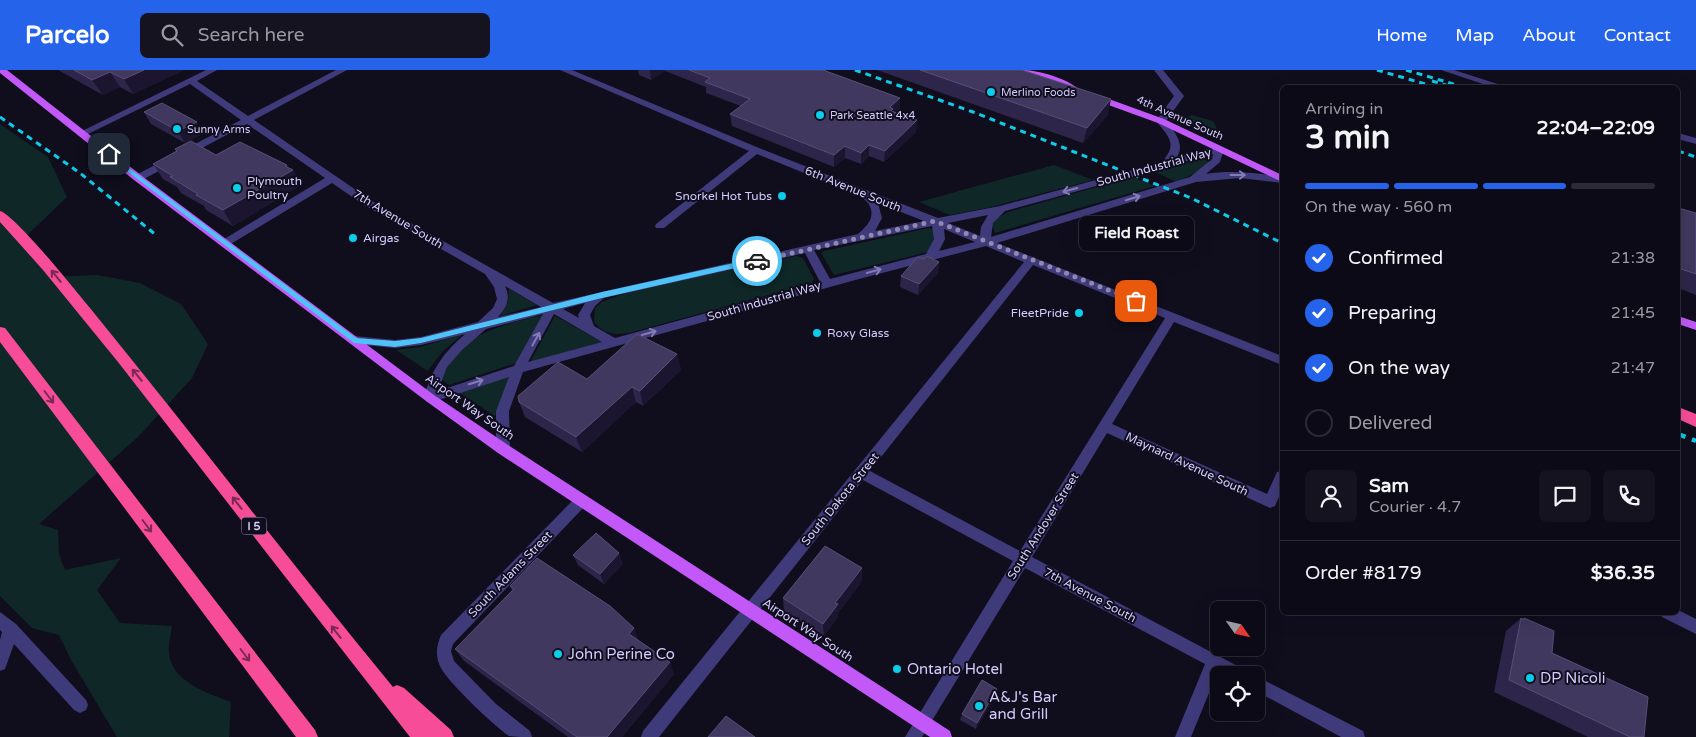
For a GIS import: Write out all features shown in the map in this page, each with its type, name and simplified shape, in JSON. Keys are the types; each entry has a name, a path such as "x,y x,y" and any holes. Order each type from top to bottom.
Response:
{"highway":[{"name":"I 5","path":"0,215 30,245 161,404 355,656 422,737"},
{"path":"0,332 308,737"},
{"path":"1680,413 1696,421"},
{"path":"355,656 444,737"}],"main road":[{"name":"Airport Way South","path":"2,70 138,178 430,398 503,449 944,737"},
{"name":"4th Avenue South","path":"1025,70 1059,81 1066,86 1161,121 1280,179"},
{"name":"4th Avenue South","path":"1016,71 1057,86 1066,86"},
{"path":"1016,71 1036,74"},
{"path":"1680,321 1696,326"}],"street":[{"path":"83,133 213,70"},
{"path":"138,178 343,70"},
{"name":"6th Avenue South","path":"564,70 756,150 1280,360"},
{"path":"1158,70 1179,96 1173,107 1161,121 1173,136 1175,142 1174,155 1165,164"},
{"path":"1445,70 1496,85"},
{"name":"7th Avenue South","path":"191,81 368,203 614,343"},
{"path":"1680,137 1696,142"},
{"name":"South Industrial Way","path":"354,340 395,344 421,340 602,295 935,221 1001,209 1218,149 1217,160 1194,179 986,242 931,255 519,369 430,398 432,382 443,362 455,348 482,325"},
{"path":"660,226 756,150"},
{"path":"1194,179 1235,174 1280,180"},
{"path":"225,243 332,178"},
{"path":"858,190 869,197 877,213 873,227 860,238"},
{"path":"986,242 986,224 1001,209"},
{"path":"931,255 941,237 941,232 935,221"},
{"path":"1024,230 1017,237 1018,247 1031,260"},
{"path":"808,249 827,284"},
{"name":"South Dakota Street","path":"649,737 1031,260"},
{"path":"482,325 496,312 502,302 503,292 490,272"},
{"path":"589,329 584,315 591,302 602,295"},
{"path":"503,449 503,407 519,369 552,308"},
{"name":"South Andover Street","path":"913,737 1172,316"},
{"name":"Maynard Avenue South","path":"1105,426 1270,502 1280,480"},
{"name":"7th Avenue South","path":"861,473 1223,666"},
{"name":"South Adams Street","path":"524,737 490,710 453,672 447,665 443,651 446,640 582,500"},
{"path":"1673,615 1696,627"},
{"path":"0,664 5,624"},
{"path":"5,624 80,705"},
{"path":"1183,737 1214,661"},
{"path":"1265,688 1357,737"}],"green space":[{"path":"1192,115 1213,121 1221,137 1184,119"},
{"path":"0,124 48,157 67,197 19,243 50,277 97,275 140,283 181,304 208,344 192,378 138,437 39,524 58,530 59,554 65,570 121,558 97,590 120,623 172,626 169,643 171,663 176,672 192,685 231,702 229,737 117,737 71,660 59,635 32,628 0,596"},
{"path":"1203,158 1209,161 1200,171 1176,182 1156,172"},
{"path":"1054,165 1093,180 987,208 950,215 919,202"},
{"path":"1132,177 1155,186 995,233 992,225 997,218 1008,212"},
{"path":"929,228 937,231 937,240 928,252 834,275 821,253 824,251"},
{"path":"796,256 803,258 814,279 812,283 629,333 610,333 594,322 595,308 602,302 634,290"},
{"path":"509,289 537,305 500,316 508,302"},
{"path":"543,315 516,363 449,385 442,380 449,362 467,343 505,325"},
{"path":"555,316 602,342 530,362"},
{"path":"463,334 442,352 428,371 396,350 420,347"},
{"path":"513,374 495,416 457,391"}],"building":[{"path":"74,70 144,70 124,79 110,72 92,80"},
{"name":"Park Seattle 4x4","path":"689,70 823,70 900,98 890,107 893,109 891,111 917,120 885,151 869,145 861,153 845,146 834,155 730,114 750,99 705,82 710,78"},
{"path":"920,70 1022,70 1111,99 1087,128"},
{"path":"162,103 197,122 178,131 144,112"},
{"name":"Plymouth Poultry","path":"191,141 216,155 240,142 287,165 285,166 293,170 223,210 196,195 198,194 153,164"},
{"path":"1680,209 1696,213 1696,274 1680,269"},
{"path":"927,256 939,262 919,284 901,276 918,257 924,259"},
{"path":"637,334 677,354 640,391 632,387 576,437 519,402 518,396 558,362 587,379"},
{"path":"596,533 619,553 600,574 573,555"},
{"path":"825,546 862,568 835,603 838,604 823,624 783,598"},
{"name":"John Perine Co","path":"537,558 610,606 634,628 629,634 670,662 607,737 577,737 455,649 514,589 510,586"},
{"path":"1521,618 1554,631 1552,653 1648,697 1644,737 1630,737 1509,680"},
{"name":"A&J's Bar and Grill","path":"982,680 997,689 977,723 962,714"},
{"path":"726,716 755,737 708,737"}],"railway":[{"path":"855,70 973,112 1191,198 1280,242"},
{"path":"1377,70 1429,85"},
{"path":"1406,70 1457,85"},
{"path":"1432,81 1446,85"},
{"path":"0,117 80,173 156,235"},
{"path":"1680,152 1696,157"},
{"path":"1680,435 1696,441"}],"way so far":[{"path":"757,261 935,221 1136,301"}],"place":[{"name":"Merlino Foods","path":"991,92"},
{"name":"Park Seattle 4x4","path":"820,115"},
{"name":"Sunny Arms","path":"177,129"},
{"name":"Plymouth Poultry","path":"237,188"},
{"name":"Snorkel Hot Tubs","path":"782,196"},
{"name":"Airgas","path":"353,238"},
{"name":"Field Roast","path":"1136,301"},
{"name":"FleetPride","path":"1079,313"},
{"name":"Roxy Glass","path":"817,333"},
{"name":"John Perine Co","path":"558,654"},
{"name":"Ontario Hotel","path":"897,669"},
{"name":"DP Nicoli","path":"1530,678"},
{"name":"A&J's Bar and Grill","path":"979,706"}],"route":[{"path":"109,154 138,178 354,340 379,344 395,344 421,340 602,295 757,261"}]}
